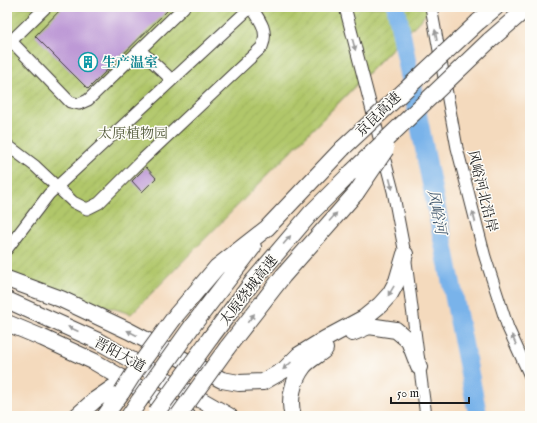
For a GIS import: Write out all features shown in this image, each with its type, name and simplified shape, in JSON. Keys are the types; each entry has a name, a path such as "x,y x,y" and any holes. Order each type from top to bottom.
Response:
{"highway":[{"name":"京昆高速","path":"267,228 343,148 496,7"},
{"name":"京昆高速","path":"404,123 489,40 528,7"},
{"path":"178,416 227,348 288,270 356,193 404,123"},
{"name":"太原绕城高速","path":"155,415 254,280 311,213 404,123"},
{"path":"105,416 118,389 136,370 177,314 217,267 267,228"},
{"name":"太原绕城高速","path":"129,416 138,401 194,324 267,228"},
{"path":"7,280 61,299 129,331 222,380 239,383 263,382 284,370 300,355 312,347 364,318 380,305 390,294 397,281 405,254"},
{"name":"晋阳大道","path":"7,300 98,341 229,416"},
{"name":"晋阳大道","path":"7,324 43,338 93,361 188,416"},
{"path":"292,416 291,410 293,387 303,367 348,334 369,326 396,330 409,341 419,367"},
{"path":"77,416 95,400 118,389"},
{"path":"188,416 192,398"}],"street":[{"path":"46,7 9,43 70,102 79,104 88,100 184,7"},
{"path":"7,146 35,166 57,187 73,202 87,209 99,203 143,159 262,47 266,38 261,22 251,7 57,187 49,194 7,249"},
{"path":"345,7 393,190 405,254 426,416"},
{"name":"风峪河北沿岸","path":"431,7 457,148 485,257 508,328 530,376"},
{"path":"140,50 172,80"}],"green space":[{"name":"太原植物园","path":"7,7 433,7 131,314 7,276"}],"building":[{"name":"生产温室","path":"63,7 171,7 88,89 35,36"},
{"path":"146,167 156,178 142,192 132,181"}],"waterway":[{"name":"风峪河","path":"396,7 478,416"}],"place":[{"name":"生产温室","path":"88,62"}]}
